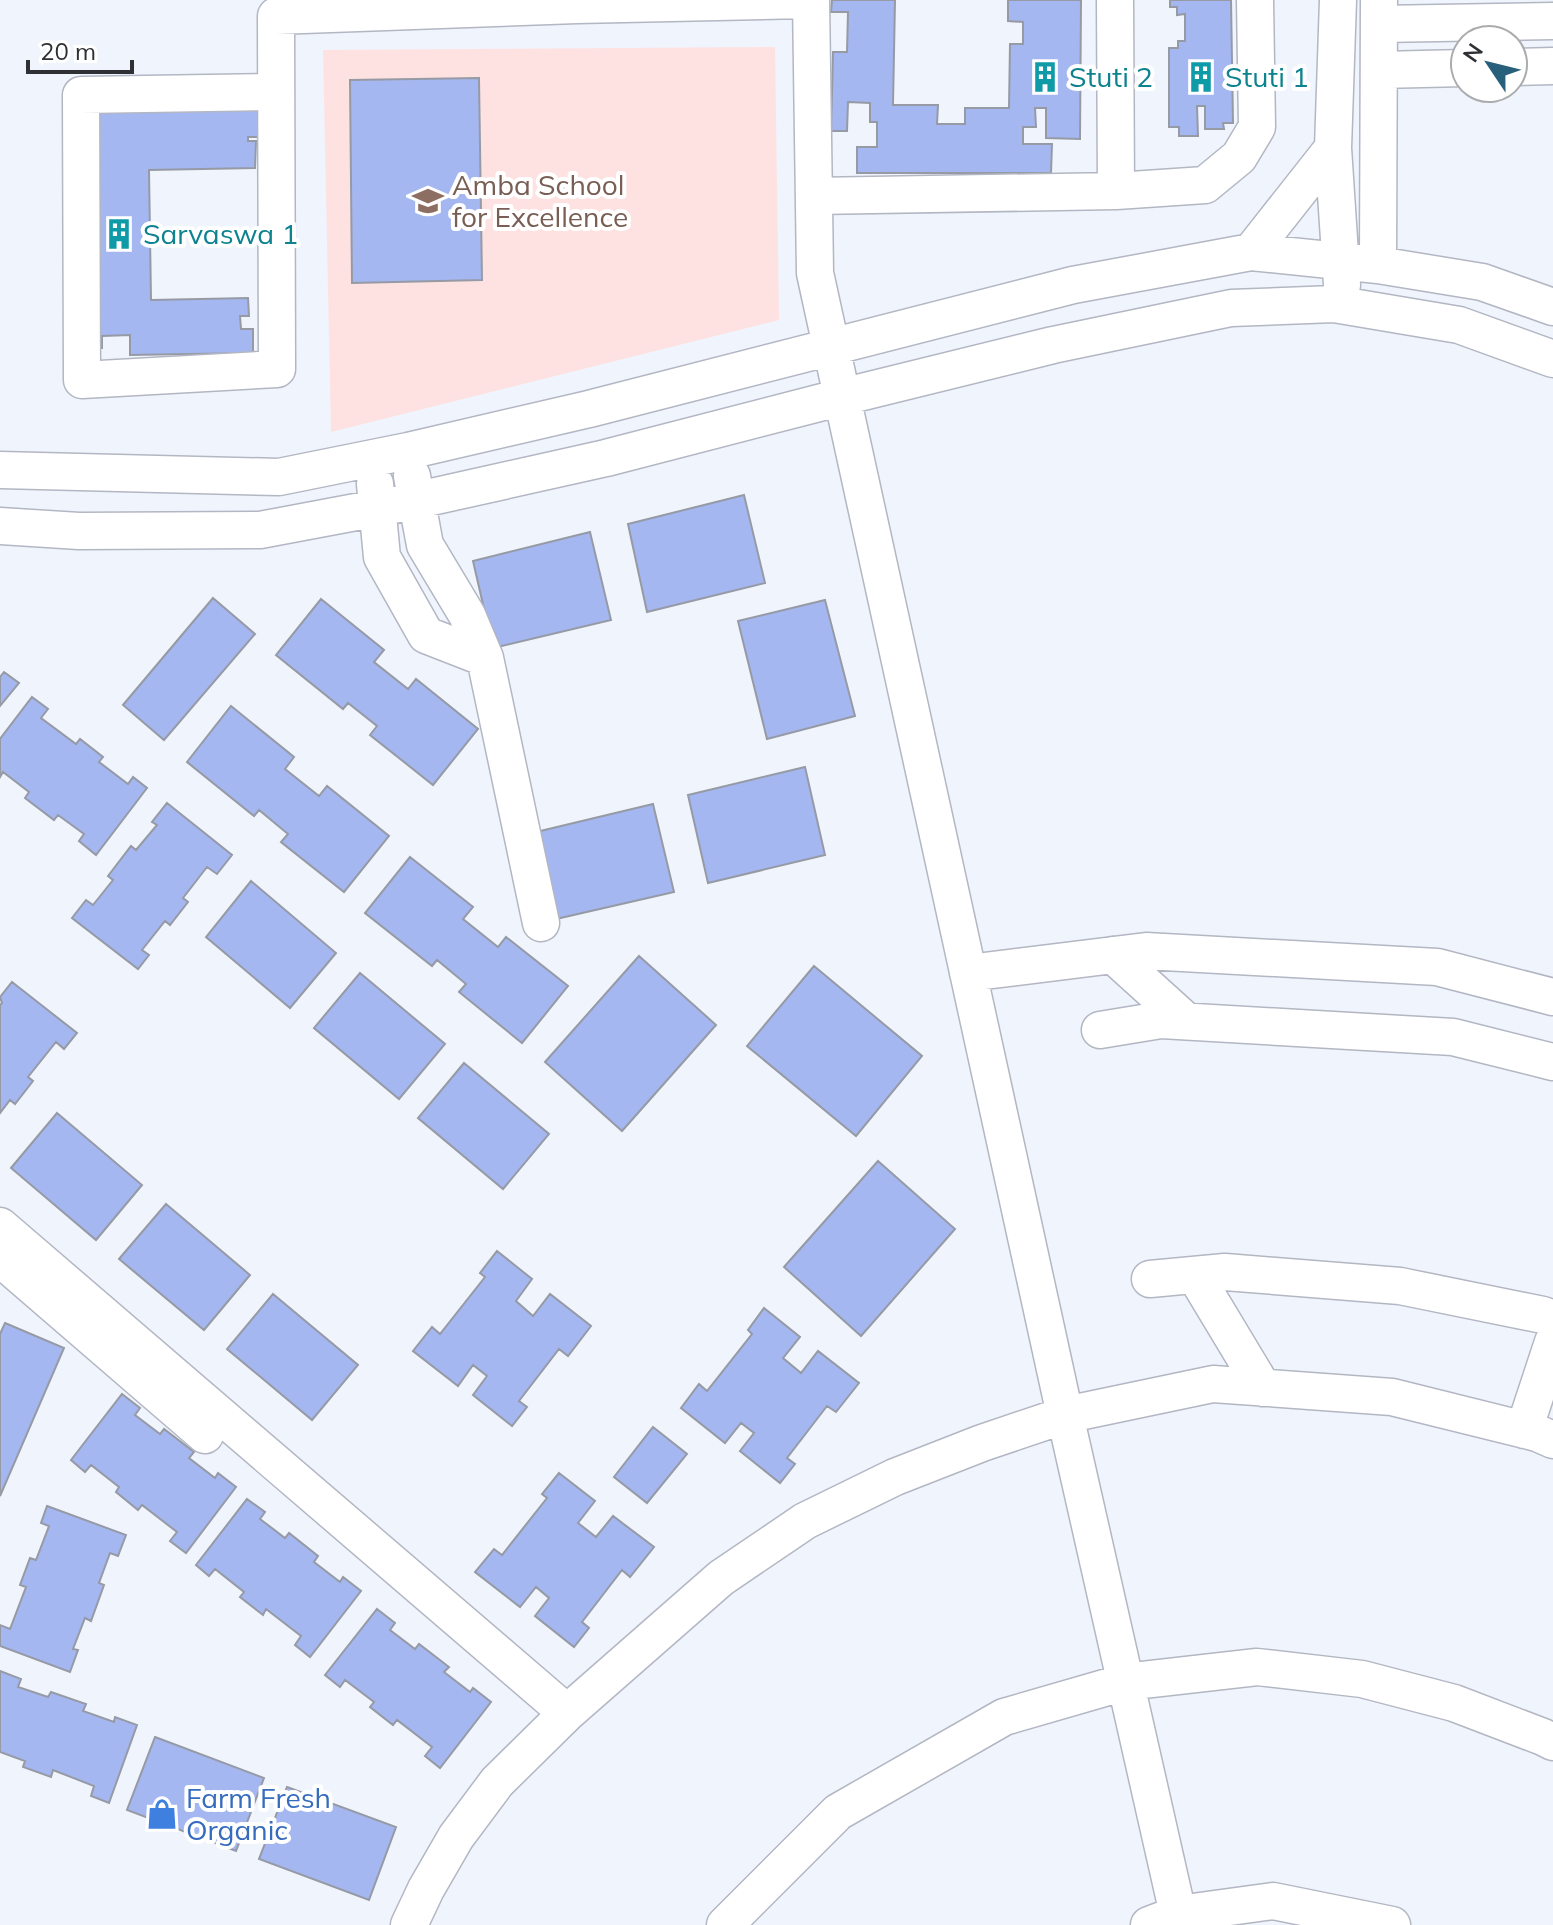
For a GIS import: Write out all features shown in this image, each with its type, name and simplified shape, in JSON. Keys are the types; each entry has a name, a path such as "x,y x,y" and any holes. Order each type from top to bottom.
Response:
{"street":[{"path":"276,92 81,95 82,380 277,369 276,16 318,7 808,0 815,273 1125,1682 1164,1920 1273,1901 1392,1925"},
{"path":"1115,0 1116,191"},
{"path":"814,196 1116,191 1205,185 1239,157 1257,127 1255,0"},
{"path":"1338,0 1333,148 1343,307"},
{"path":"1378,265 1379,12 1553,21"},
{"path":"1529,67 1553,66"},
{"path":"1379,70 1449,68"},
{"path":"1251,252 1333,148"},
{"path":"0,470 279,477 589,409 1073,285 1251,252 1341,260 1482,282 1553,307"},
{"path":"0,526 79,531 260,530 606,458 1053,345 1231,308 1334,304 1459,325 1553,359"},
{"path":"408,451 425,545 467,615 485,658 541,923"},
{"path":"372,458 382,557 426,635 485,658"},
{"path":"968,973 1146,951 1437,967 1553,997"},
{"path":"1113,955 1186,1021"},
{"path":"1100,1030 1161,1020 1453,1037 1553,1062"},
{"path":"0,1226 558,1721"},
{"path":"0,1259 558,1721"},
{"path":"1150,1279 1225,1272 1400,1286 1553,1319"},
{"path":"1195,1275 1263,1388"},
{"path":"409,1925 456,1837 497,1782 558,1721 721,1578 805,1521 895,1477 1065,1415 1213,1384 1392,1397 1539,1435 1553,1342"},
{"path":"725,1925 838,1812 1004,1717 1125,1682 1257,1667 1362,1679 1454,1703 1553,1742"}],"shaded area":[{"path":"775,47 779,320 331,432 323,50"}],"building":[{"name":"Stuti 2","path":"832,0 895,0 893,105 938,105 937,124 965,124 965,108 1009,108 1010,44 1023,44 1023,22 1008,21 1008,0 1081,0 1080,139 1046,138 1046,108 1035,108 1036,127 1023,127 1023,144 1052,144 1051,173 857,173 857,147 877,147 877,122 870,122 870,103 848,102 847,131 831,131 833,52 847,52 848,12 831,12"},
{"name":"Stuti 1","path":"1170,0 1231,0 1233,123 1223,123 1224,129 1205,129 1205,106 1197,106 1198,136 1179,136 1179,127 1169,127 1169,48 1178,48 1178,41 1185,41 1185,14 1177,15 1177,7 1170,7"},
{"path":"479,78 482,280 352,283 350,80"},
{"name":"Sarvaswa 1","path":"262,103 262,137 248,137 248,141 256,141 255,168 149,170 151,300 248,298 249,316 240,316 241,329 253,329 253,353 130,355 130,335 102,336 102,348 88,348 86,105"},
{"path":"744,495 765,583 647,612 628,524"},
{"path":"590,532 611,620 493,648 473,561"},
{"path":"213,598 255,634 164,740 123,705"},
{"path":"321,599 384,650 374,662 408,689 416,679 478,729 433,785 370,735 377,726 348,703 343,709 276,655"},
{"path":"825,600 855,716 767,739 738,621"},
{"path":"4,672 19,683 0,706 0,677"},
{"path":"32,697 48,709 41,718 76,744 80,739 103,757 99,762 128,784 133,777 147,788 96,855 79,841 84,834 58,815 54,820 25,798 29,792 3,772 0,777 0,739"},
{"path":"231,706 294,757 285,769 319,796 327,786 389,836 344,892 281,842 288,834 259,810 254,816 187,762"},
{"path":"805,767 825,855 708,883 688,795"},
{"path":"167,803 232,855 217,874 207,867 183,898 188,902 170,925 165,921 142,950 149,955 138,969 72,918 86,900 93,905 113,880 108,876 131,846 136,850 157,825 152,822"},
{"path":"653,804 674,892 556,919 536,832"},
{"path":"410,857 473,907 463,919 498,947 506,937 568,986 522,1043 459,992 466,984 437,960 432,966 365,913"},
{"path":"251,881 336,953 290,1008 206,937"},
{"path":"639,956 716,1025 622,1131 545,1062"},
{"path":"814,966 922,1056 856,1136 747,1046"},
{"path":"360,973 445,1044 399,1099 314,1028"},
{"path":"12,982 77,1033 64,1049 56,1042 28,1077 33,1081 15,1104 10,1100 0,1113 0,997"},
{"path":"464,1063 549,1134 503,1189 418,1118"},
{"path":"57,1113 142,1185 96,1240 11,1168"},
{"path":"878,1161 955,1229 861,1336 784,1267"},
{"path":"166,1204 250,1275 204,1330 119,1259"},
{"path":"497,1251 532,1279 516,1301 533,1316 550,1294 591,1326 568,1356 559,1349 519,1401 527,1407 512,1426 473,1395 487,1376 473,1365 458,1386 413,1351 432,1327 440,1334 485,1277 480,1273"},
{"path":"273,1294 358,1365 312,1420 227,1349"},
{"path":"764,1308 800,1337 783,1358 801,1373 818,1351 859,1383 836,1412 827,1406 787,1458 795,1464 780,1483 740,1451 754,1433 741,1423 725,1443 681,1408 699,1384 707,1391 752,1334 748,1330"},
{"path":"5,1323 64,1348 0,1496 0,1334"},
{"path":"122,1394 140,1408 135,1415 160,1434 164,1429 194,1452 189,1458 215,1478 218,1473 236,1487 186,1553 170,1541 177,1532 142,1505 138,1510 116,1492 119,1487 91,1465 85,1472 71,1460"},
{"path":"653,1427 687,1454 647,1503 614,1477"},
{"path":"559,1473 595,1501 578,1523 596,1537 613,1516 654,1547 630,1577 622,1570 582,1622 589,1628 574,1647 535,1616 549,1598 536,1587 520,1607 475,1572 494,1549 502,1555 547,1498 542,1494"},
{"path":"247,1499 265,1512 260,1519 285,1538 289,1533 318,1556 314,1562 340,1582 343,1577 361,1591 310,1657 295,1645 301,1636 266,1609 263,1615 240,1597 244,1592 215,1569 209,1576 196,1565"},
{"path":"47,1506 126,1535 118,1556 110,1553 99,1583 104,1585 91,1621 85,1618 73,1649 78,1650 70,1672 0,1646 0,1625 10,1629 26,1587 20,1585 30,1558 36,1560 49,1526 41,1523"},
{"path":"377,1609 395,1623 390,1630 415,1649 419,1644 449,1667 444,1672 470,1692 473,1688 491,1702 440,1768 425,1756 432,1747 397,1720 393,1725 370,1707 374,1702 345,1680 340,1687 325,1675"},
{"path":"0,1671 21,1679 18,1687 48,1697 51,1692 86,1704 83,1711 114,1722 115,1717 137,1725 109,1803 91,1796 94,1786 53,1770 51,1777 23,1767 25,1761 0,1752"},
{"path":"155,1737 264,1778 236,1851 127,1810"},
{"path":"287,1787 396,1827 369,1900 259,1859"}],"place":[{"name":"Stuti 2","path":"1045,77"},
{"name":"Stuti 1","path":"1201,77"},
{"name":"Amba School for Excellence","path":"428,201"},
{"name":"Sarvaswa 1","path":"119,234"},
{"name":"Farm Fresh Organic","path":"162,1814"}]}
